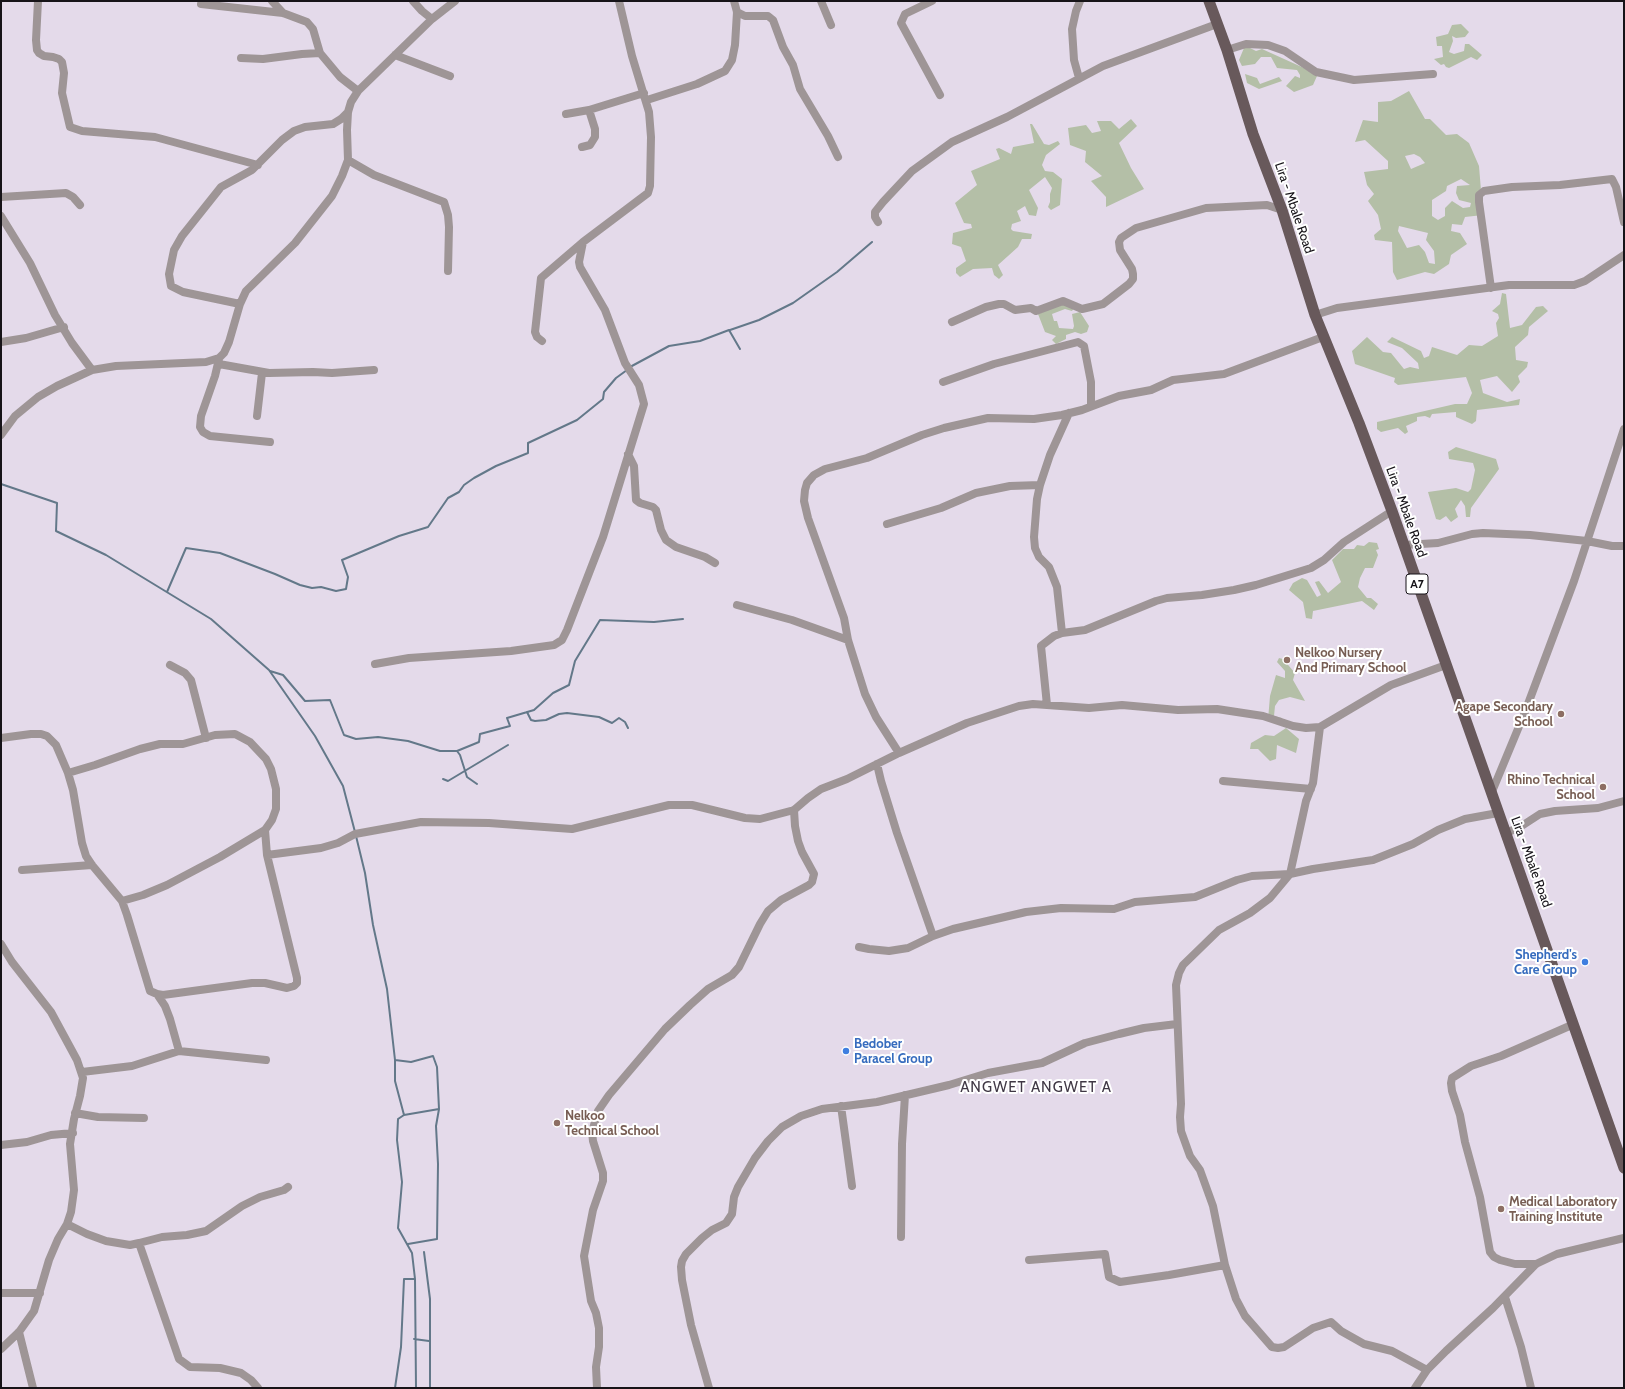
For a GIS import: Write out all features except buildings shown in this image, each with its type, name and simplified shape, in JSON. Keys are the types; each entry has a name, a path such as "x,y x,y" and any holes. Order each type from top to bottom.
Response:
{"main road":[{"name":"Lira - Mbale Road","path":"1209,1 1227,50 1252,134 1282,210 1315,315 1359,423 1392,511 1624,1168"}],"street":[{"path":"38,1 36,40 37,50 44,56 53,57 62,62 64,73 62,93 70,127 82,132 155,137 258,164"},
{"path":"272,1 283,13"},
{"path":"413,1 432,19"},
{"path":"270,442 210,436 203,432 200,427 201,416 219,361 229,342 240,304 246,291 295,243 332,196 348,160 348,112 351,102 358,91 432,19 455,1"},
{"path":"542,341 537,337 535,332 541,278 582,242 649,191 651,137 649,112 646,97 632,56 619,1"},
{"path":"566,114 646,97 697,84 725,71 732,60 735,45 737,12 734,1"},
{"path":"821,1 831,25"},
{"path":"932,1 905,14 901,23 940,95"},
{"path":"1079,78 1074,60 1072,29 1080,1"},
{"path":"201,4 290,14 307,22 313,29 320,53 340,77 358,91"},
{"path":"737,12 744,16 768,16 773,20 781,42 793,65 800,90 828,136 838,156"},
{"path":"878,222 875,215 877,208 912,171 957,139 1007,117 1103,66 1217,24"},
{"path":"1227,50 1246,44 1268,45 1285,51 1316,72 1356,80 1433,74"},
{"path":"241,58 263,59 320,53"},
{"path":"395,55 450,76"},
{"path":"582,147 590,145 595,138 595,129 589,110"},
{"path":"240,304 174,289 171,286 169,274 174,250 182,236 221,187 252,170 282,140 294,132 305,127 333,124 348,112"},
{"path":"348,160 374,175 444,202 449,227 448,271"},
{"path":"1491,288 1479,202 1479,195 1482,192 1501,188 1560,185 1612,179 1616,187 1624,222"},
{"path":"1,197 66,193 73,197 80,206"},
{"path":"952,322 980,309 999,304 1004,304 1015,310 1031,308 1036,311 1063,301 1082,308 1103,304 1129,284 1132,279 1134,274 1132,268 1120,250 1119,242 1121,238 1136,228 1206,208 1267,205 1282,210"},
{"path":"1,216 20,247 55,315 72,343 92,370"},
{"path":"375,664 421,657 554,645 562,640 567,630 603,537 642,413 643,399 639,385 624,363 605,310 580,267 582,242"},
{"path":"1315,315 1337,308 1509,285 1574,284 1585,280 1624,255"},
{"path":"1,342 26,338 64,328"},
{"path":"900,753 871,709 858,674 848,640 844,618 813,534 805,504 805,487 814,475 825,469 867,458 922,435 950,426 988,418 1034,419 1069,413 1119,396 1152,390 1166,383 1182,378 1224,374 1323,337"},
{"path":"943,382 983,368 1078,342 1084,346 1090,382 1091,406"},
{"path":"1,436 15,416 38,397 57,386 92,370 116,366 219,361 262,373 332,373 374,370"},
{"path":"258,416 262,373"},
{"path":"1062,633 1057,587 1049,567 1039,557 1035,548 1034,537 1040,485 1050,455 1069,413"},
{"path":"1491,794 1525,712 1581,564 1587,541 1624,428"},
{"path":"628,454 634,466 636,500 640,503 653,507 656,510 661,530 666,540 676,547 705,557 715,563"},
{"path":"887,524 941,508 976,493 1010,486 1040,485"},
{"path":"1047,705 1041,646 1054,636 1062,633 1085,630 1161,599 1234,590 1256,585 1311,568 1324,560 1344,542 1392,511"},
{"path":"1404,545 1438,543 1472,534 1504,533 1624,546"},
{"path":"737,605 753,608 792,620 848,640"},
{"path":"170,665 185,673 192,680 206,738"},
{"path":"267,855 321,848 338,844 355,834 421,822 489,823 572,829 669,805 692,805 745,818 760,819 794,810 821,789 842,782 900,753 967,723 1019,706 1047,705 1072,708 1122,706 1178,710 1217,709 1263,716 1293,726 1306,728 1320,727 1390,685 1446,665"},
{"path":"1320,727 1316,766 1306,801 1290,874 1270,898 1250,913 1219,930 1183,965 1178,973 1176,985 1181,1131 1190,1156 1200,1170 1213,1206 1225,1264 1236,1299 1244,1316 1272,1347 1284,1347 1313,1328 1331,1322 1341,1331 1364,1344 1392,1350 1427,1370"},
{"path":"1,738 41,734 48,736 56,745 68,773 84,849 92,865 122,901 128,915 135,944 150,991 157,994 186,993 243,983 265,983 288,988 296,984 297,978 267,855 265,830"},
{"path":"68,773 150,746 160,744 183,744 224,734 235,734 250,742 266,759 274,779 277,800 274,815 265,830 220,857 167,885 143,895 122,901"},
{"path":"877,764 880,781 934,936"},
{"path":"1223,781 1310,789"},
{"path":"1506,833 1520,827 1540,814 1555,811 1598,808 1624,801"},
{"path":"597,1388 596,1367 599,1347 599,1328 596,1313 591,1301 584,1256 593,1210 604,1181 592,1132 598,1111 609,1095 665,1029 708,989 732,974 740,967 760,924 768,911 782,900 812,882 814,874 798,841 794,810"},
{"path":"859,946 869,949 888,951 908,948 934,936 981,922 1026,912 1061,908 1114,909 1136,902 1194,897 1237,880 1252,876 1290,874 1372,860 1398,850 1438,830 1465,819 1498,813"},
{"path":"22,870 92,865"},
{"path":"1,944 12,962 51,1012 77,1060 82,1072 83,1082 75,1113 70,1153 74,1198 67,1224 58,1239 49,1260 34,1311 19,1332 1,1349"},
{"path":"157,994 170,1019 179,1052"},
{"path":"709,1388 695,1344 684,1294 681,1268 686,1254 712,1230 726,1223 732,1214 734,1197 738,1187 755,1158 768,1141 782,1127 801,1116 822,1109 877,1102 949,1085 988,1073 1042,1062 1085,1043 1150,1027 1177,1024"},
{"path":"1536,1264 1515,1264 1500,1260 1494,1257 1490,1252 1485,1216 1451,1083 1452,1078 1471,1066 1501,1056 1574,1024"},
{"path":"82,1072 132,1066 179,1052 266,1060"},
{"path":"901,1237 902,1144 905,1095"},
{"path":"841,1106 852,1186"},
{"path":"75,1113 98,1117 144,1118"},
{"path":"1,1145 26,1142 51,1135 73,1133"},
{"path":"67,1224 106,1241 130,1245 162,1236 187,1235 206,1231 242,1206 260,1197 284,1190 288,1187"},
{"path":"1415,1388 1427,1370 1446,1350 1505,1297 1536,1264 1557,1254 1624,1238"},
{"path":"139,1243 179,1359 190,1367 220,1368 241,1373 251,1380 258,1388"},
{"path":"1029,1260 1105,1254 1109,1277 1120,1282 1169,1275 1225,1264"},
{"path":"1,1293 40,1293"},
{"path":"1505,1297 1522,1347 1531,1388"},
{"path":"19,1332 33,1388"}],"green space":[{"path":"1461,24 1469,32 1465,37 1456,38 1452,36 1453,41 1449,52 1454,54 1464,51 1465,44 1469,44 1482,55 1477,60 1471,57 1449,68 1444,64 1441,65 1434,59 1443,57 1442,46 1437,46 1436,37 1448,34 1452,25"},
{"path":"1248,47 1256,51 1262,49 1304,68 1317,76 1313,85 1294,92 1286,86 1295,76 1300,78 1297,70 1277,68 1271,57 1261,57 1255,64 1242,66 1239,60 1244,48"},
{"path":"1245,74 1257,78 1260,84 1279,77 1282,81 1259,89 1247,83"},
{"path":"1409,91 1425,119 1430,119 1446,135 1457,134 1469,143 1479,166 1483,215 1465,217 1462,225 1452,224 1451,231 1460,233 1467,244 1451,255 1449,264 1434,274 1425,272 1397,280 1393,272 1392,242 1375,240 1374,235 1381,229 1378,215 1368,201 1374,194 1367,185 1364,172 1388,169 1388,161 1365,140 1355,142 1363,120 1378,122 1378,102 1391,101","holes":["1414,154 1420,157 1425,163 1411,169 1405,156","1461,179 1470,185 1457,186 1456,193 1459,200 1471,203 1470,207 1463,208 1452,201 1445,208 1445,216 1438,220 1432,216 1432,200 1446,191 1447,186","1399,226 1428,233 1426,240 1434,251 1435,264 1429,263 1425,252 1419,245 1407,248 1398,231"]},
{"path":"1131,119 1137,126 1119,143 1131,168 1144,189 1106,207 1106,197 1091,181 1102,176 1085,162 1086,151 1070,145 1068,128 1086,125 1092,133 1101,131 1097,121 1111,121 1119,129"},
{"path":"1030,124 1032,124 1044,144 1049,145 1058,141 1060,144 1046,155 1042,165 1045,171 1053,172 1062,179 1060,205 1051,210 1048,207 1052,188 1045,177 1029,190 1038,208 1036,216 1029,215 1025,206 1017,211 1021,221 1012,224 1011,229 1013,231 1032,234 1031,239 1022,239 1018,247 998,265 1003,275 999,279 994,275 992,268 973,269 960,277 956,273 956,268 966,261 961,247 952,244 953,233 972,228 971,224 964,223 955,203 977,185 971,171 1000,159 996,149 999,148 1011,154 1013,147 1034,143"},
{"path":"1502,293 1506,294 1510,328 1522,325 1536,307 1543,306 1548,311 1529,327 1528,335 1515,347 1516,360 1528,362 1527,367 1518,376 1520,382 1512,392 1497,376 1480,380 1483,393 1507,402 1520,399 1519,405 1477,410 1476,421 1472,424 1456,417 1456,412 1432,414 1430,418 1425,416 1417,417 1417,421 1406,426 1408,432 1405,434 1398,428 1381,432 1377,429 1377,422 1455,404 1467,404 1472,393 1466,377 1398,385 1394,382 1395,378 1355,364 1352,351 1367,337 1383,352 1391,353 1404,369 1410,367 1419,369 1418,363 1402,348 1387,342 1392,337 1421,351 1424,358 1429,356 1432,347 1457,355 1469,345 1482,346 1498,336 1496,323 1499,318 1498,314 1492,311 1500,304"},
{"path":"1065,303 1074,308 1072,311 1065,309 1052,314 1054,321 1057,321 1059,328 1073,329 1072,314 1080,312 1089,326 1087,332 1081,334 1075,332 1066,335 1066,339 1056,344 1052,340 1056,336 1045,332 1038,314"},
{"path":"1456,447 1496,459 1499,469 1471,508 1470,517 1466,517 1465,506 1461,500 1455,509 1458,517 1451,522 1446,516 1440,520 1436,519 1428,492 1456,488 1468,492 1471,489 1475,470 1473,463 1449,459 1448,452"},
{"path":"1369,542 1377,543 1379,549 1376,550 1378,555 1373,568 1365,568 1360,578 1358,587 1367,598 1371,598 1378,604 1374,610 1362,601 1313,611 1312,619 1306,618 1303,602 1289,590 1293,583 1302,578 1307,580 1317,597 1321,595 1315,582 1319,581 1328,593 1341,582 1332,560 1343,549 1354,549 1357,545 1364,546"},
{"path":"1279,658 1283,659 1295,673 1293,680 1305,701 1290,697 1279,700 1275,706 1274,716 1282,718 1274,723 1268,720 1270,696 1276,675 1285,678 1285,671 1277,662"},
{"path":"1286,728 1299,739 1296,753 1277,745 1276,759 1270,761 1258,749 1250,749 1251,743 1265,735 1274,736"}],"waterway":[{"path":"730,330 759,320 793,303 837,272 872,242"},
{"path":"630,367 669,346 700,341 729,330 740,349"},
{"path":"167,592 186,548 220,553 300,585 312,588 321,587 336,591 346,589 348,577 342,560 399,536 428,527 448,498 459,492 464,485 496,466 528,453 528,443 577,420 603,399 604,392 616,378 627,370"},
{"path":"1,484 57,503 56,531 106,555 211,619 269,670 315,736 343,786 355,832"},
{"path":"270,671 283,675 305,701 330,700 344,735 356,739 378,737 408,741 440,751 457,751 479,742 480,734 510,726 507,718 534,710 553,693 569,685 575,661 600,620 654,622 683,619"},
{"path":"527,712 531,720 535,721 546,720 559,714 567,713 599,717 612,723 619,718 625,722 628,728"},
{"path":"443,779 448,781 508,745"},
{"path":"457,751 460,755 467,777 477,784"},
{"path":"356,836 365,873 373,925 387,989 395,1060 411,1062 433,1056 437,1067 439,1109 436,1126 438,1164 437,1239 408,1244"},
{"path":"395,1060 395,1081 404,1115 439,1109"},
{"path":"404,1115 398,1119 397,1140 402,1182 398,1228 412,1253 415,1279 416,1388"},
{"path":"424,1252 430,1299 430,1388"},
{"path":"395,1388 401,1347 404,1279 415,1279"},
{"path":"414,1339 429,1341"}],"place":[{"name":"Nelkoo Nursery And Primary School","path":"1287,660"},
{"name":"Agape Secondary School","path":"1561,714"},
{"name":"Rhino Technical School","path":"1603,787"},
{"name":"Shepherd's Care Group","path":"1585,962"},
{"name":"Bedober Paracel Group","path":"846,1051"},
{"name":"Nelkoo Technical School","path":"557,1123"},
{"name":"Medical Laboratory Training Institute","path":"1501,1209"}],"district":[{"name":"ANGWET ANGWET A","path":"1036,1088"}]}
